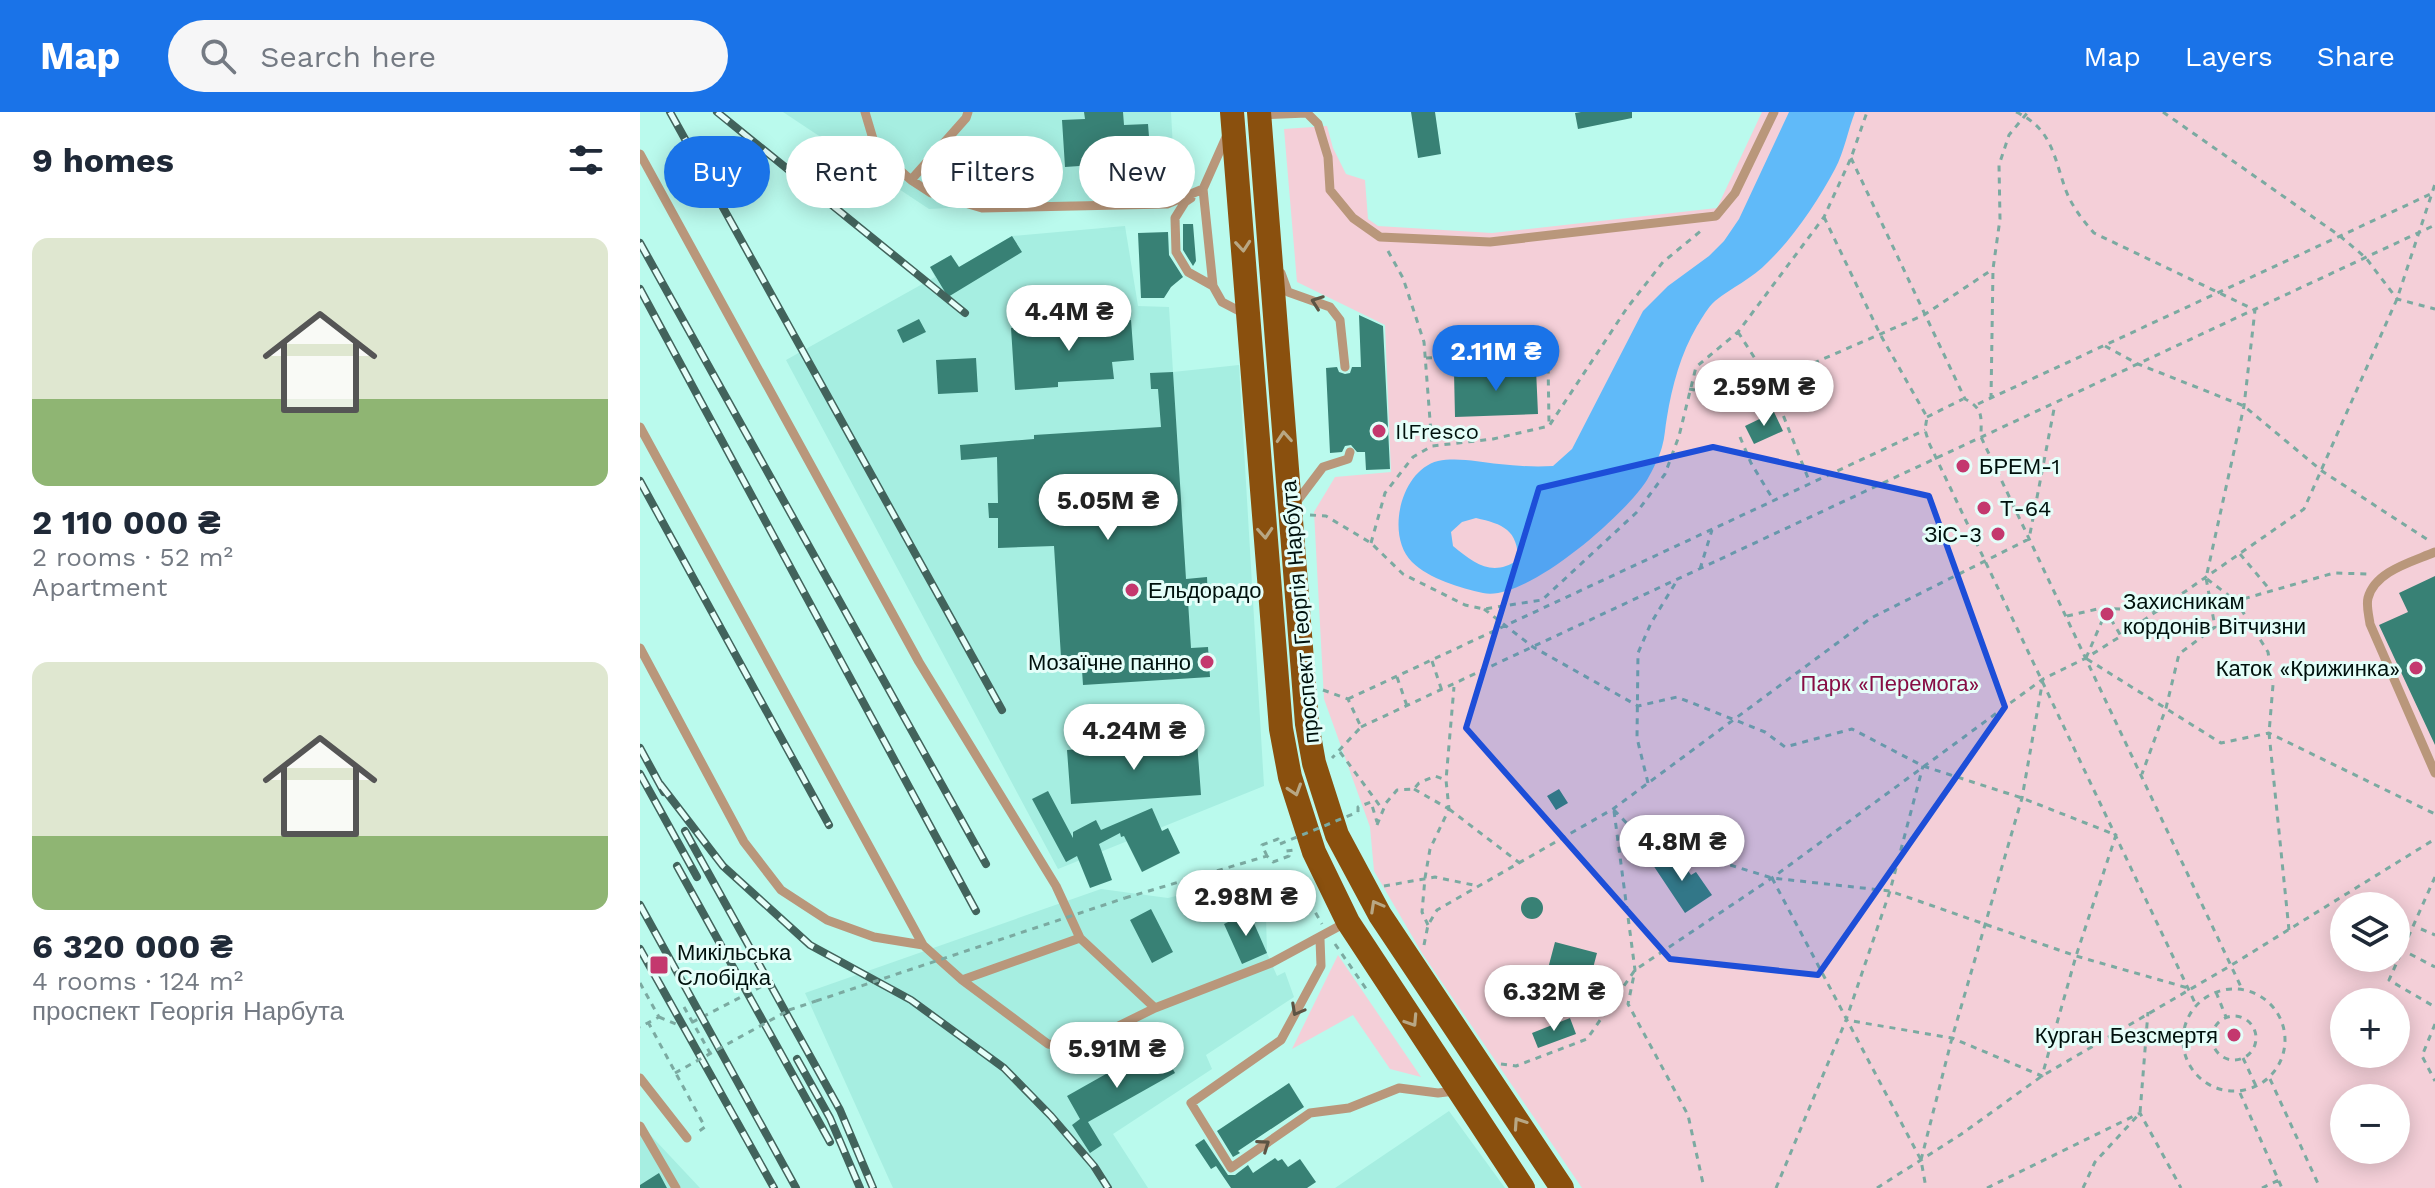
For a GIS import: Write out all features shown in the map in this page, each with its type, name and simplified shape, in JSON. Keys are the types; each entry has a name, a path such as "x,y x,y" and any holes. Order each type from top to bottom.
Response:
{"main road":[{"name":"проспект Георгія Нарбута","path":"1259,114 1270,250 1301,512 1307,724 1314,763 1337,835 1380,915 1562,1188"},
{"name":"проспект Георгія Нарбута","path":"1233,116 1249,321 1255,490 1281,729 1290,777 1314,852 1348,922 1523,1188"}],"lane":[{"path":"865,112 876,149 911,180 931,193 982,208 1167,204 1203,189"},
{"path":"911,180 968,112"},
{"path":"1259,114 1307,113 1318,124 1328,157 1330,190 1353,218 1380,237 1490,242 1716,216 1735,193 1774,112"},
{"path":"1233,116 1203,189 1213,286 1222,302 1244,312 1249,321"},
{"path":"640,154 919,662 1056,886 1080,938 1155,1008"},
{"path":"1203,189 1185,202 1175,218 1176,252 1188,272 1213,286"},
{"path":"1270,250 1288,292 1330,307 1340,320 1345,367"},
{"path":"640,427 923,945 962,980 1048,1044 1074,1048 1155,1008 1271,963 1348,922"},
{"path":"1301,512 1323,467 1343,462 1350,452"},
{"path":"2435,552 2385,574 2374,584 2367,601 2370,624 2435,773"},
{"path":"640,648 744,842 781,890 827,920 874,937 923,945"},
{"path":"962,980 1080,938"},
{"path":"1320,939 1321,966 1281,1040 1191,1103 1231,1168 1310,1113 1349,1108 1399,1088 1438,1093 1458,1091"},
{"path":"640,1078 687,1138"},
{"path":"640,1126 676,1188"}],"path":[{"path":"1301,512 1326,516 1371,543 1403,574 1465,605 1484,609 1542,600 1637,512 1665,474 1679,436 1696,367 1738,332 1824,217 1851,158 1867,112"},
{"path":"2016,112 2027,114 2046,136 2057,157 2064,186 2076,212 2094,233 2255,310"},
{"path":"2163,112 2340,236 2366,258 2397,299 2435,309"},
{"path":"1991,399 1993,269 2000,219 1999,165 2009,135 2027,114"},
{"path":"1851,158 1965,399 1976,405 1981,416 1981,437 2242,989"},
{"path":"1498,1064 1516,1066 1587,1039 1635,970 1772,878 2043,679 2121,636 2304,509 2397,299 2435,184"},
{"path":"1976,405 2432,193"},
{"path":"1371,543 1385,493 1413,457 1432,446 1493,439 1549,426 1627,308 1663,262 1716,216"},
{"path":"1824,217 1880,334 1927,417 1925,430 2196,1005"},
{"path":"1326,764 1361,727 2435,225"},
{"path":"1380,237 1403,278 1424,342 1432,446"},
{"path":"1689,389 1736,397 1924,315 1993,269"},
{"path":"2141,776 2166,708 2179,654 2215,627 2206,578 2244,406 2255,310"},
{"path":"1738,332 1770,382 1811,484"},
{"path":"2105,346 2138,364 2244,406 2322,471 2435,544"},
{"path":"1426,358 1535,352 1548,360 1549,426"},
{"path":"1927,417 1965,399"},
{"path":"2029,539 2055,403"},
{"path":"1315,687 1348,699 1925,430"},
{"path":"1740,437 1751,463 1774,501"},
{"path":"1700,569 1712,530"},
{"path":"1422,953 1428,925 1437,910 1613,809 1871,618 2029,539"},
{"path":"2240,554 2271,591"},
{"path":"2236,601 2334,573 2385,574"},
{"path":"2206,578 2236,601 2268,652 2273,685 2269,733 2289,930"},
{"path":"1648,783 1637,738 1638,653 1651,623 1677,580"},
{"path":"1542,600 1546,607"},
{"path":"2066,616 2102,608 2159,611"},
{"path":"2086,658 2102,621 2102,608"},
{"path":"1484,609 1533,647 1638,706 1677,697 1765,732 1785,747 1852,729 1923,766 2022,798 2116,835"},
{"path":"2112,609 2112,621 2121,636"},
{"path":"2102,621 2112,621"},
{"path":"2086,658 2221,743 2269,733 2435,814"},
{"path":"1432,661 1442,691"},
{"path":"1397,677 1407,706"},
{"path":"1921,1160 1952,1038 2022,798 2043,679"},
{"path":"1428,925 1422,912 1430,849 1449,809 1446,780 1454,686"},
{"path":"1348,699 1361,727"},
{"path":"1339,752 1383,810"},
{"path":"1776,1188 1846,1020 1890,891 1923,766"},
{"path":"1414,789 1419,783 1435,776 1446,780"},
{"path":"1286,851 1289,856 1273,862 1262,845 1278,839 1280,844 1358,812 1358,807 1371,802 1377,825 1397,790 1414,789 1449,809 1521,864"},
{"path":"1613,809 1640,837 1772,878 1890,891 2076,956 2188,988"},
{"path":"1613,809 1635,970 1628,1004 1688,1115 1704,1188"},
{"path":"2042,1076 2076,956 2116,835"},
{"path":"1877,1188 1960,1135 2042,1076 2230,966 2435,839"},
{"path":"675,1073 789,1010 1125,898 1267,856"},
{"path":"1376,887 1435,877 1478,886"},
{"path":"2435,877 2389,980 2435,1007"},
{"path":"1772,878 1921,1160 1926,1188"},
{"path":"2421,929 2435,935"},
{"path":"2410,954 2432,965"},
{"path":"640,983 659,1017 683,1027 768,983"},
{"path":"2242,989 2268,1001 2278,1013 2286,1043 2283,1059 2269,1077 2256,1086 2240,1091 2219,1089 2205,1083 2186,1061 2182,1046 2183,1031 2196,1005 2216,992 2242,989"},
{"path":"2216,992 2226,1017"},
{"path":"684,1007 710,1053"},
{"path":"2148,1012 2140,1113 2181,1188"},
{"path":"640,1027 659,1017"},
{"path":"2226,1017 2243,1018 2254,1030 2253,1048 2243,1058 2228,1059 2213,1047 2214,1027 2226,1017"},
{"path":"1846,1020 1952,1038 2042,1076"},
{"path":"648,1022 705,1127"},
{"path":"2435,1024 2422,1056 2435,1081"},
{"path":"2243,1058 2256,1086"},
{"path":"2269,1077 2320,1188"},
{"path":"2240,1091 2282,1188"},
{"path":"1987,1188 2140,1113"},
{"path":"2083,1188 2095,1162 2140,1113"},
{"path":"2262,1188 2279,1180"}],"highlighted area":[{"path":"1713,447 1929,496 2005,707 1818,975 1670,959 1466,728 1539,488"}],"shaded area":[{"path":"783,112 1171,112 1172,136 1079,136 1079,201 1063,202 1063,136 921,136 921,204 905,193 905,136 819,136"},
{"path":"1789,112 1855,112 1835,169 1796,230 1762,268 1712,303 1697,326 1678,370 1658,459 1636,495 1597,533 1548,571 1501,592 1483,593 1455,585 1436,578 1412,562 1399,536 1399,521 1406,490 1415,477 1425,467 1445,460 1553,466 1572,449 1643,311 1668,286 1709,256 1739,219","holes":["1476,518 1486,520 1512,535 1518,560 1492,568 1476,563 1453,546 1451,532 1462,522"]},
{"path":"1125,226 1138,306 1169,307 1173,372 1239,365 1264,786 1058,869 786,360 935,277 930,267 951,255 959,267 1012,236"},
{"path":"1248,878 1266,916 1267,953 1277,976 1285,972 1294,997 1206,1055 1212,1069 1113,1134 1148,1188 893,1188 805,993 1101,889 1168,898"},
{"path":"1449,1111 1505,1188 1335,1188"},
{"path":"640,1124 700,1188 640,1188"}],"green space":[{"name":"Парк «Перемога»","path":"1762,112 2435,112 2435,1188 1582,1188 1422,953 1374,871 1370,827 1324,699 1314,512 1335,477 1391,472 1385,325 1297,282 1284,129 1327,126 1333,148 1346,174 1365,180 1368,219 1378,226 1492,233 1717,208"},
{"path":"1338,955 1421,1077 1390,1069 1353,1015 1292,1049"}],"building":[{"path":"1084,112 1123,112 1124,125 1148,124 1149,136 1079,136 1079,166 1065,167 1062,120 1085,119"},
{"path":"1411,112 1435,112 1441,154 1418,158"},
{"path":"1632,112 1632,118 1578,129 1575,113"},
{"path":"1183,224 1193,224 1196,261 1193,266 1183,250"},
{"path":"1168,232 1169,255 1183,277 1164,298 1141,298 1138,233"},
{"path":"1012,236 1022,252 948,297 930,267 951,255 959,267"},
{"path":"1359,315 1383,326 1390,469 1366,470 1365,452 1357,452 1351,445 1345,446 1342,452 1330,453 1326,368 1337,367 1339,372 1345,374 1350,373 1352,367 1361,367"},
{"path":"919,319 926,332 903,343 897,330"},
{"path":"1131,320 1134,360 1112,362 1114,379 1058,382 1058,387 1015,390 1011,328"},
{"path":"976,358 978,392 938,394 936,360"},
{"path":"1536,369 1538,414 1455,417 1454,372"},
{"path":"1173,372 1186,579 1207,577 1208,600 1188,601 1191,648 1208,647 1210,677 1083,685 1081,655 1061,657 1054,546 998,548 998,518 989,518 988,503 998,503 997,457 961,460 960,445 1034,439 1034,435 1161,427 1158,389 1151,389 1150,373"},
{"path":"1774,412 1783,431 1754,444 1745,426"},
{"name":"Каток «Крижинка»","path":"2435,576 2435,745 2379,625 2408,612 2399,593"},
{"path":"1197,741 1201,795 1071,804 1067,750"},
{"path":"1559,789 1568,803 1556,810 1547,796"},
{"path":"1048,791 1073,838 1073,832 1096,820 1101,830 1152,808 1162,831 1168,828 1180,853 1142,872 1120,833 1099,844 1112,880 1090,888 1077,856 1066,862 1032,799"},
{"path":"1677,855 1691,875 1696,872 1712,895 1685,913 1653,865"},
{"path":"1532,897 1540,900 1543,908 1540,916 1532,919 1524,916 1521,908 1524,900"},
{"path":"1151,909 1173,952 1152,963 1130,920"},
{"path":"1249,912 1267,953 1242,964 1224,924"},
{"path":"1555,942 1597,953 1583,1006 1541,995"},
{"path":"1570,1018 1576,1034 1538,1048 1532,1033"},
{"path":"1159,1044 1175,1073 1088,1122 1102,1145 1090,1153 1072,1125 1080,1119 1067,1096"},
{"path":"1289,1083 1304,1107 1233,1157 1217,1131"},
{"path":"1204,1139 1228,1175 1235,1175 1248,1165 1253,1173 1275,1158 1278,1161 1282,1159 1288,1167 1300,1159 1316,1182 1307,1188 1231,1188 1216,1166 1211,1169 1195,1145"},
{"path":"659,1173 667,1188 640,1188 640,1185"}],"railway":[{"path":"670,112 1002,710"},
{"path":"717,112 965,313"},
{"path":"640,243 986,864"},
{"path":"640,289 976,911"},
{"path":"640,481 829,825"},
{"path":"640,748 664,792"},
{"path":"640,774 697,877"},
{"path":"660,784 723,866 810,945 911,1000 1004,1068 1051,1116 1094,1166 1108,1188"},
{"path":"685,831 840,1110 873,1188"},
{"path":"677,866 830,1142"},
{"path":"640,905 796,1188"},
{"path":"640,949 774,1188"},
{"path":"797,1059 830,1118 860,1188"}],"place":[{"name":"IlFresco","path":"1379,431"},
{"name":"БРЕМ-1","path":"1963,466"},
{"name":"Т-64","path":"1984,508"},
{"name":"ЗіС-3","path":"1998,534"},
{"name":"Ельдорадо","path":"1132,590"},
{"name":"Захисникам кордонів Вітчизни","path":"2107,614"},
{"name":"Мозаїчне панно","path":"1207,662"},
{"name":"Каток «Крижинка»","path":"2416,668"},
{"name":"Микільська Слобідка","path":"659,965"},
{"name":"Курган Безсмертя","path":"2234,1035"}]}
